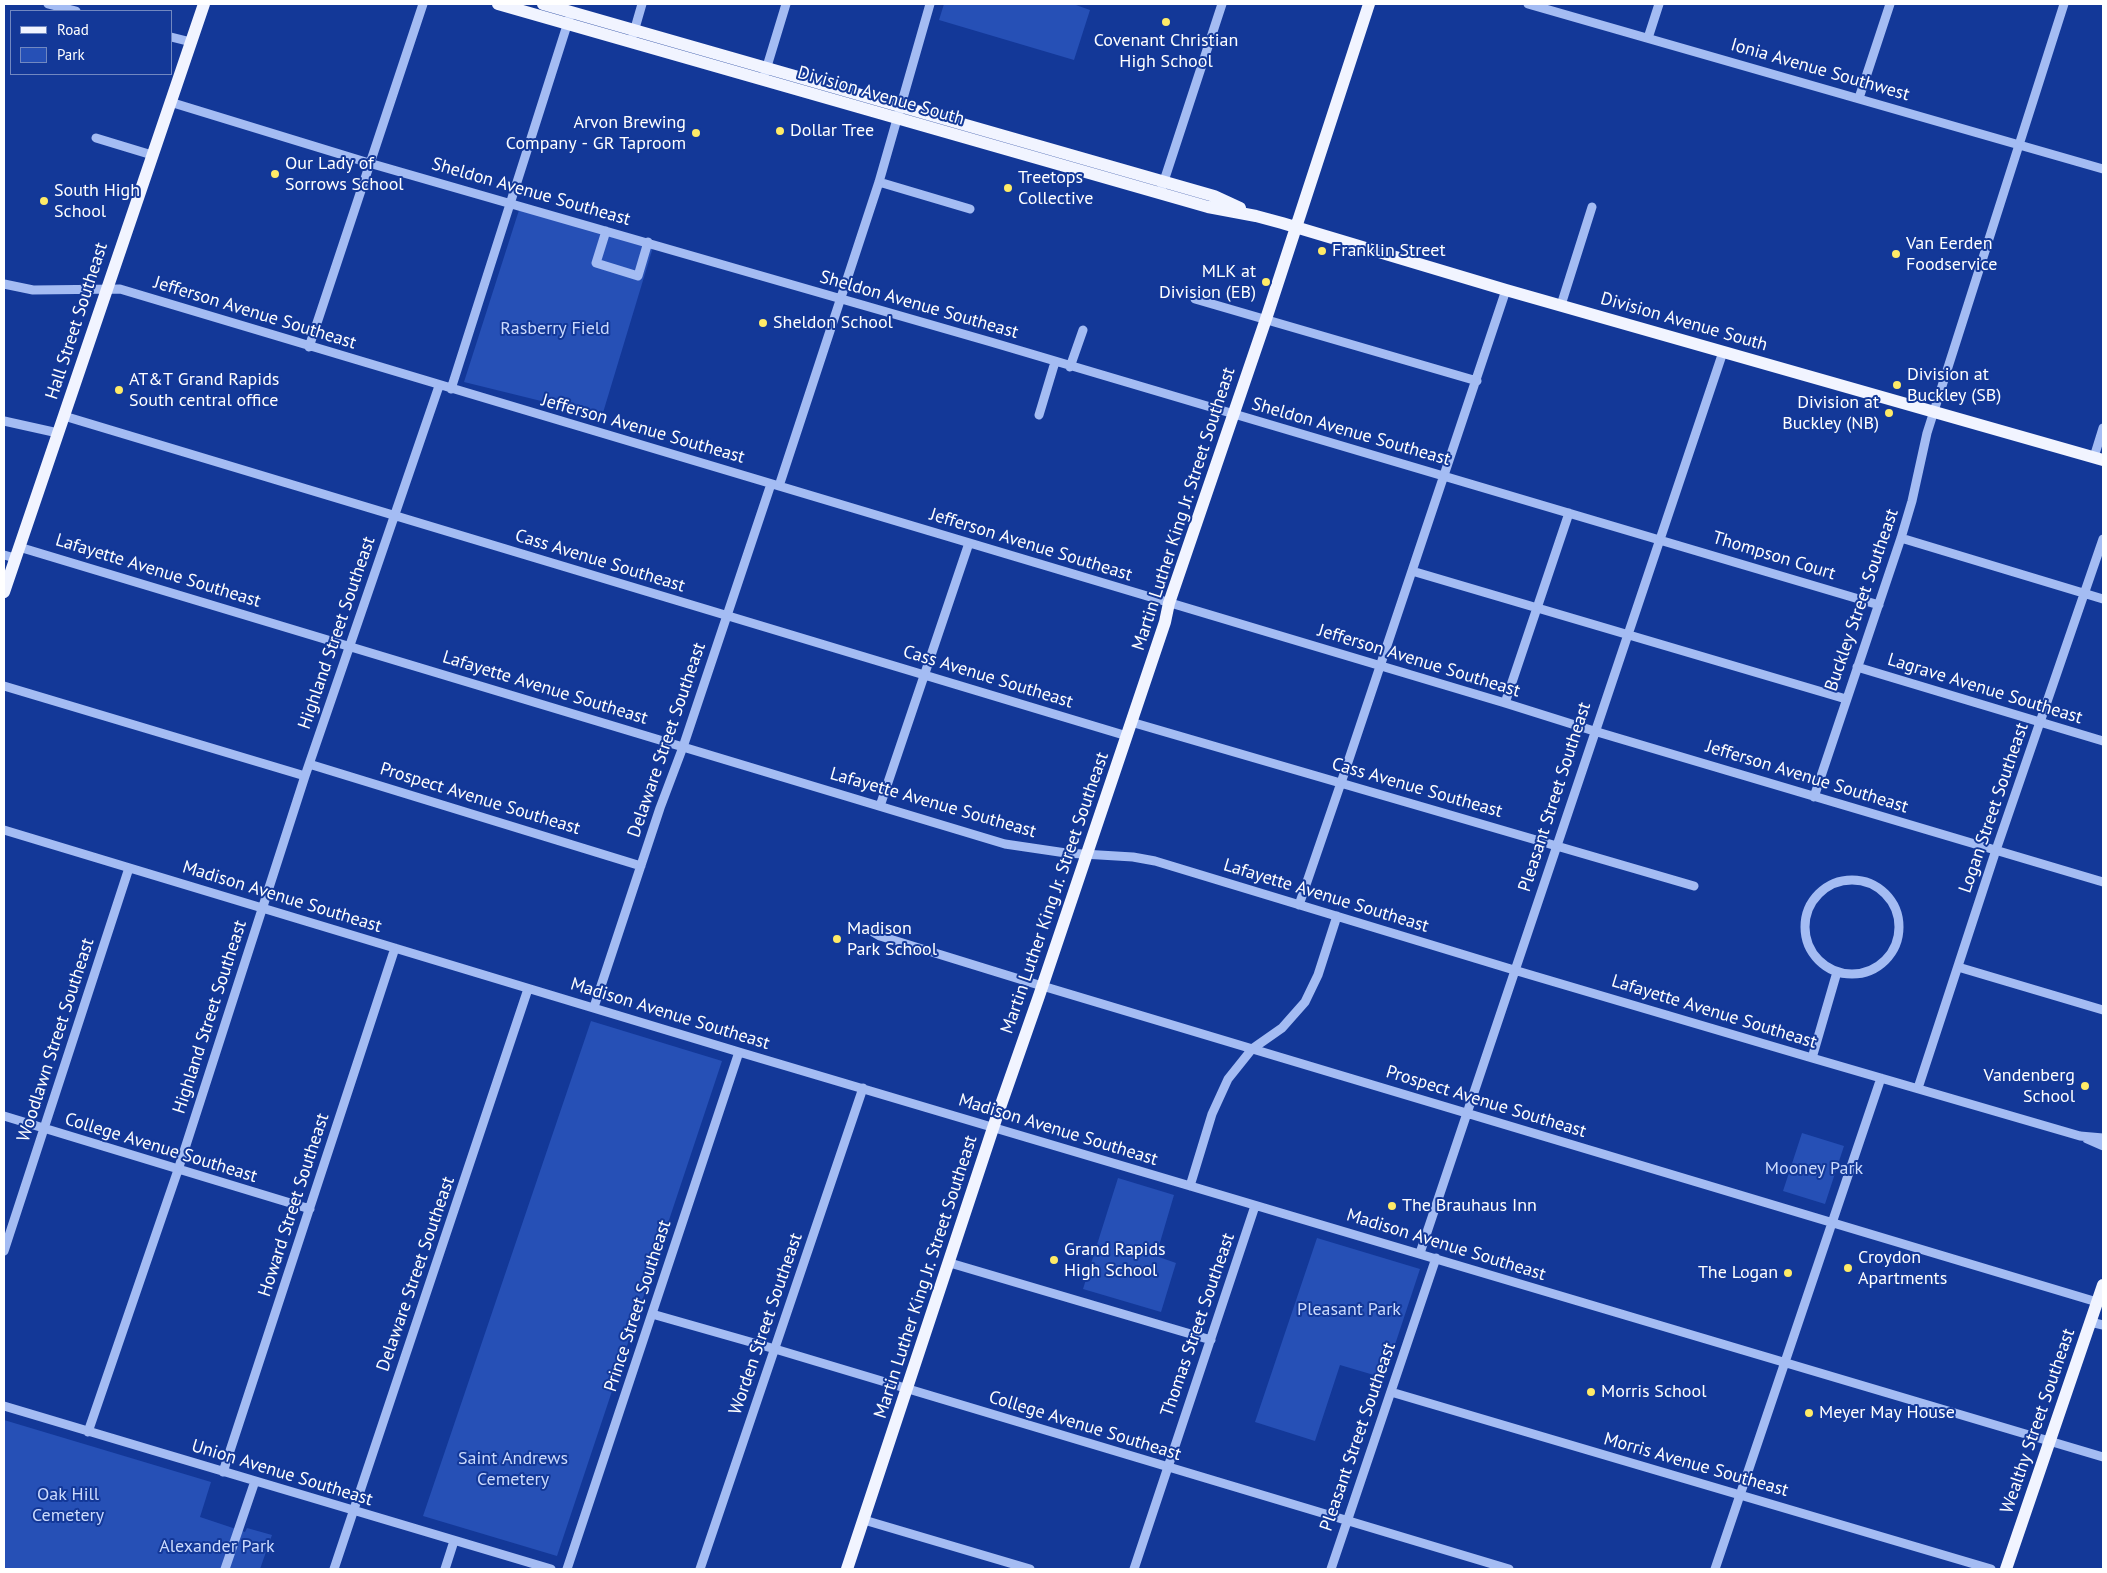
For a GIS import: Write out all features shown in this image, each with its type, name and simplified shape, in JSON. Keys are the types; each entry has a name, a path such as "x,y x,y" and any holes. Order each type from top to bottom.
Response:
{"main road":[{"name":"Hall Street Southeast","path":"4,592 13,554 109,288 112,272 204,4"},
{"name":"Division Avenue South","path":"498,4 570,18 632,36 762,80 897,118 1162,187"},
{"name":"Division Avenue South","path":"543,4 570,18"},
{"name":"Martin Luther King Jr. Street Southeast","path":"847,1569 950,1263 993,1127 1043,986 1127,736 1165,622 1169,603 1266,319 1369,4"},
{"name":"Division Avenue South","path":"632,36 766,67 900,106 1162,187 1208,207 1256,216 1296,227 1506,290 1561,304 2098,459"},
{"name":"Wealthy Street Southeast","path":"2006,1569 2103,1285"}],"street":[{"path":"48,4 72,10"},
{"path":"309,347 423,4"},
{"path":"632,36 642,4"},
{"path":"762,80 786,4"},
{"name":"Delaware Street Southeast","path":"594,1008 726,616 775,485 879,182 930,4"},
{"path":"1162,187 1222,4"},
{"name":"Ionia Avenue Southwest","path":"1528,4 2103,169"},
{"path":"1648,38 1659,4"},
{"path":"1859,98 1890,4"},
{"name":"Buckley Street Southeast","path":"1814,796 1901,538 1912,501 1927,433 2064,4"},
{"path":"451,389 570,18"},
{"path":"172,37 191,42"},
{"name":"Sheldon Avenue Southeast","path":"170,102 369,163 648,242 1660,540"},
{"path":"96,138 152,155"},
{"path":"879,182 970,209"},
{"path":"1561,304 1592,207"},
{"path":"606,231 596,263 638,276 648,242"},
{"name":"Jefferson Avenue Southeast","path":"4,284 33,290 120,289 439,386 2103,882"},
{"path":"1298,905 1341,784 1506,290"},
{"path":"1195,299 1477,380"},
{"path":"1070,367 1083,330"},
{"name":"Pleasant Street Southeast","path":"1420,1253 1723,352"},
{"path":"1039,415 1055,362"},
{"name":"Highland Street Southeast","path":"88,1432 178,1170 309,764 439,386"},
{"name":"Cass Avenue Southeast","path":"64,416 1127,736"},
{"path":"4,421 58,433"},
{"path":"2098,459 2103,428"},
{"path":"1505,703 1569,512"},
{"path":"1901,538 2103,599"},
{"name":"Logan Street Southeast","path":"1918,1088 1996,850 2103,539"},
{"name":"Thompson Court","path":"1660,540 1878,605"},
{"path":"880,806 969,543"},
{"name":"Lafayette Avenue Southeast","path":"13,554 349,646 1005,844 1155,861 1812,1058 2080,1136 2103,1138"},
{"path":"1412,572 1846,699"},
{"name":"Lagrave Avenue Southeast","path":"1857,667 2103,741"},
{"path":"4,686 305,776"},
{"name":"Cass Avenue Southeast","path":"1131,722 1694,886"},
{"name":"Prospect Avenue Southeast","path":"309,764 641,866"},
{"name":"Madison Avenue Southeast","path":"5,833 129,868 1255,1206 1420,1253 2103,1457"},
{"name":"Woodlawn Street Southeast","path":"4,1251 129,868"},
{"path":"1856,880 1868,883 1880,890 1889,899 1896,911 1898,937 1886,960 1875,968 1856,974 1837,972 1817,958 1810,948 1805,924 1808,912 1822,891 1832,885 1856,880"},
{"path":"1190,1186 1220,1092 1235,1068 1252,1049 1282,1028 1305,1002 1318,975 1337,916"},
{"name":"Prospect Avenue Southeast","path":"866,928 880,936 1043,986 2098,1302"},
{"name":"Howard Street Southeast","path":"223,1472 395,948"},
{"path":"1958,967 2103,1010"},
{"path":"1812,1058 1837,972"},
{"name":"Delaware Street Southeast","path":"334,1569 528,989"},
{"name":"Prince Street Southeast","path":"567,1569 739,1052"},
{"path":"1715,1569 1881,1078"},
{"name":"Worden Street Southeast","path":"700,1569 863,1088"},
{"name":"College Avenue Southeast","path":"4,1116 44,1130 310,1209"},
{"path":"2080,1136 2103,1146"},
{"name":"Thomas Street Southeast","path":"1134,1569 1255,1206"},
{"name":"Pleasant Street Southeast","path":"1331,1569 1436,1258"},
{"path":"950,1263 1211,1340"},
{"name":"College Avenue Southeast","path":"652,1314 775,1349 1509,1569"},
{"path":"2090,1322 2103,1325"},
{"name":"Morris Avenue Southeast","path":"1391,1392 1991,1569"},
{"name":"Union Avenue Southeast","path":"4,1406 353,1512 551,1569"},
{"path":"225,1569 255,1481"},
{"path":"864,1520 1030,1569"},
{"path":"445,1569 454,1542"}],"green space":[{"path":"944,4 1073,4 1090,10 1074,60 939,20"},
{"name":"Rasberry Field","path":"520,207 654,244 602,416 464,382"},
{"name":"Saint Andrews Cemetery","path":"591,1021 722,1061 557,1556 423,1516"},
{"name":"Mooney Park","path":"1802,1133 1844,1146 1825,1204 1783,1191"},
{"path":"1118,1178 1174,1195 1156,1256 1176,1263 1161,1312 1083,1289"},
{"name":"Pleasant Park","path":"1317,1238 1420,1269 1384,1378 1340,1365 1315,1441 1255,1422"},
{"name":"Oak Hill Cemetery","path":"4,1420 211,1482 200,1517 245,1532 247,1528 272,1535 260,1569 4,1569"}],"place":[{"name":"Covenant Christian High School","path":"1166,22"},
{"name":"Dollar Tree","path":"780,131"},
{"name":"Arvon Brewing Company - GR Taproom","path":"696,133"},
{"name":"Our Lady of Sorrows School","path":"275,174"},
{"name":"Treetops Collective","path":"1008,188"},
{"name":"South High School","path":"44,201"},
{"name":"Franklin Street","path":"1322,251"},
{"name":"Van Eerden Foodservice","path":"1896,254"},
{"name":"MLK at Division (EB)","path":"1266,282"},
{"name":"Sheldon School","path":"763,323"},
{"name":"Division at Buckley (SB)","path":"1897,385"},
{"name":"AT&T Grand Rapids South central office","path":"119,390"},
{"name":"Division at Buckley (NB)","path":"1889,413"},
{"name":"Madison Park School","path":"837,939"},
{"name":"Vandenberg School","path":"2085,1086"},
{"name":"The Brauhaus Inn","path":"1392,1206"},
{"name":"Grand Rapids High School","path":"1054,1260"},
{"name":"Croydon Apartments","path":"1848,1268"},
{"name":"The Logan","path":"1788,1273"},
{"name":"Morris School","path":"1591,1392"},
{"name":"Meyer May House","path":"1809,1413"}],"park label":[{"name":"Alexander Park","path":"217,1547"}]}
